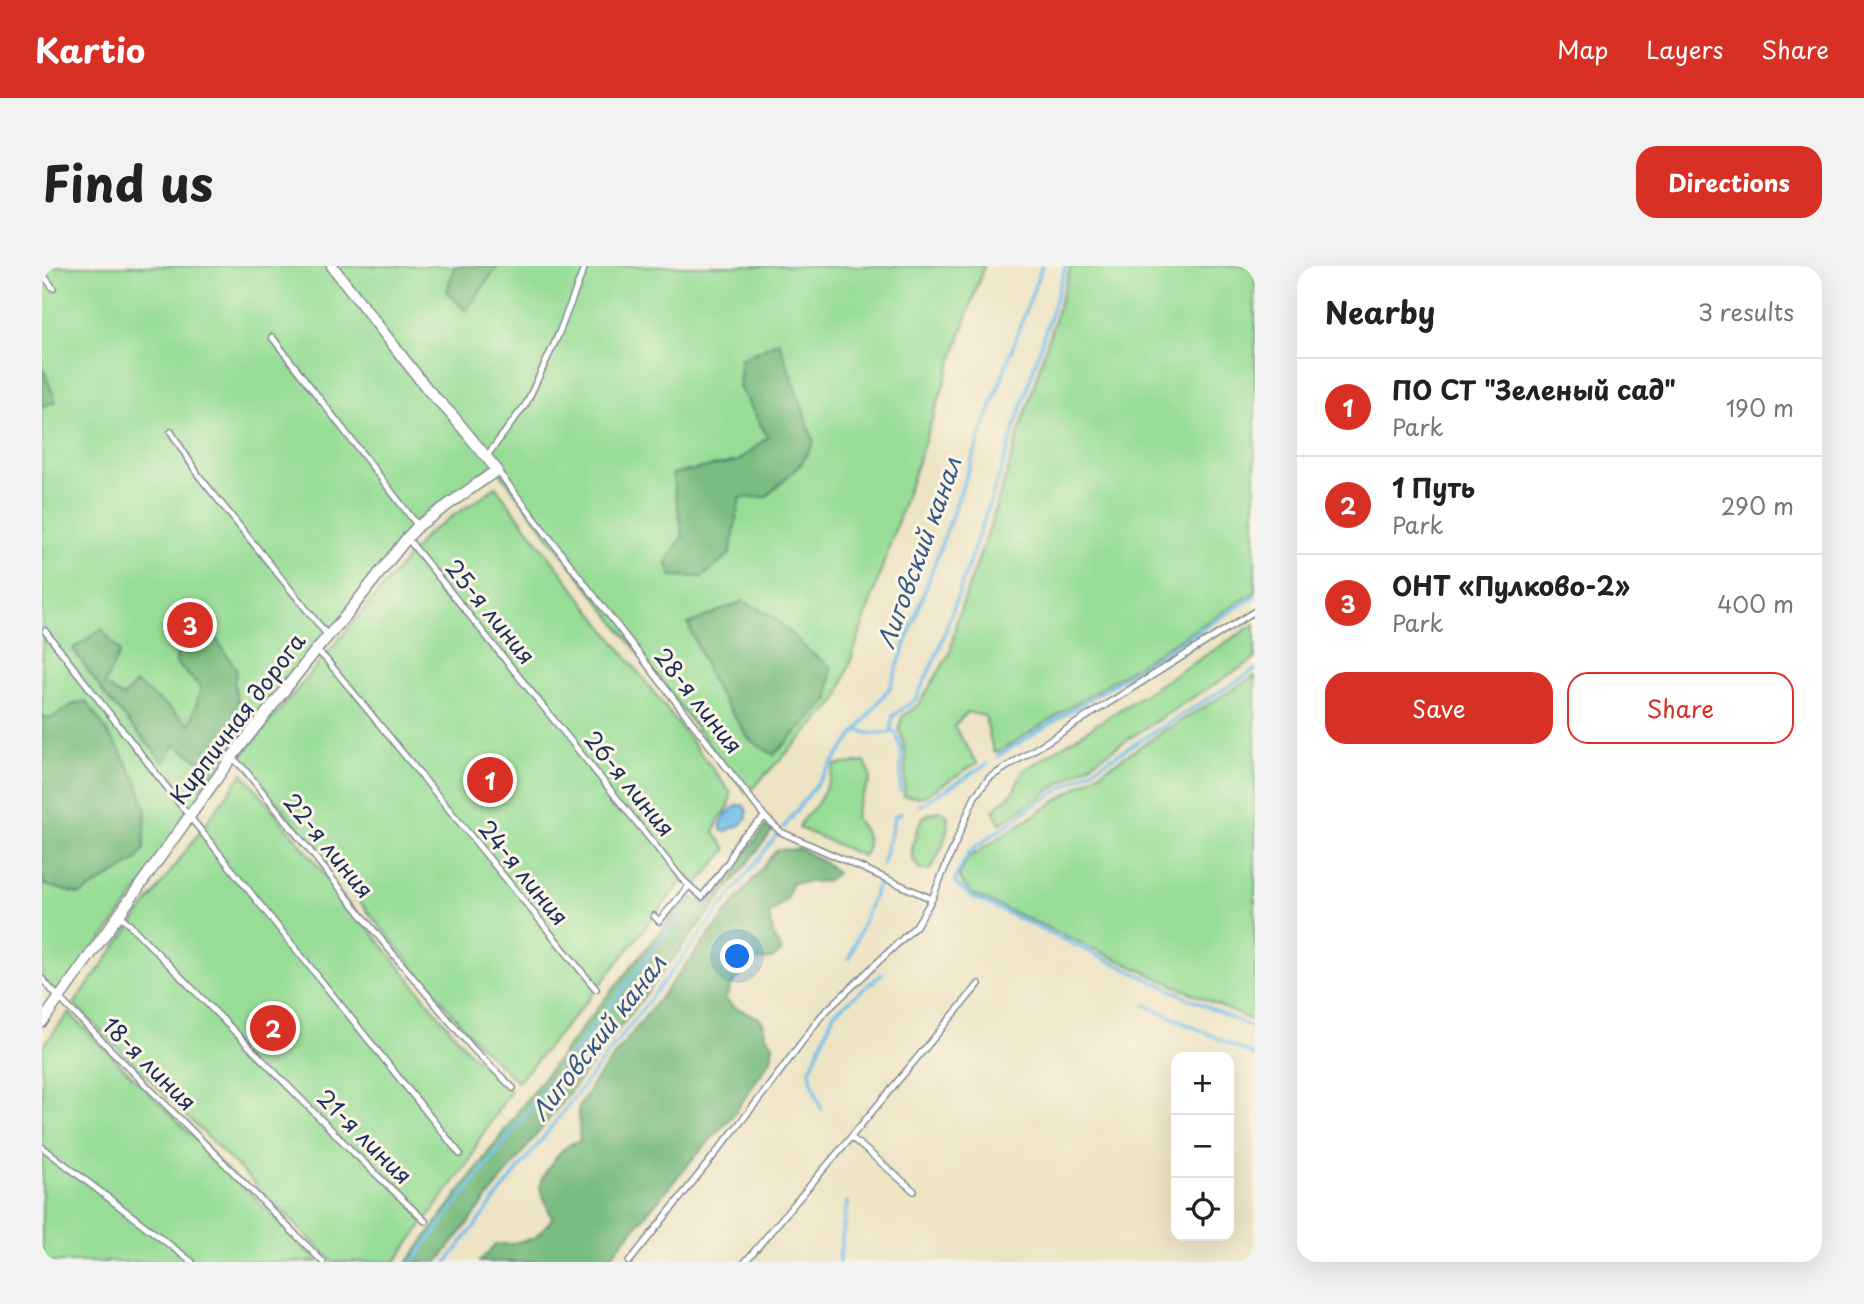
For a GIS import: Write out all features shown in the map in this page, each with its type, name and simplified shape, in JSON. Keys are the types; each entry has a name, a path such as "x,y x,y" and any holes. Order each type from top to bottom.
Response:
{"street":[{"path":"332,266 428,390 497,470"},
{"name":"Кирпичная дорога","path":"42,1022 232,757 407,538 418,526 497,470"}],"lane":[{"path":"486,457 526,404 557,338 585,266"},
{"path":"42,274 53,288"},
{"path":"272,337 418,526"},
{"path":"171,432 199,476 328,636"},
{"name":"28-я линия","path":"497,470 765,817 781,832 932,899"},
{"name":"25-я линия","path":"407,538 546,710"},
{"path":"629,1262 822,1015 916,926 932,899 975,796 989,778 1255,611"},
{"path":"45,631 460,1154"},
{"name":"24-я линия","path":"316,650 596,989"},
{"name":"26-я линия","path":"546,710 689,886"},
{"name":"22-я линия","path":"232,757 472,1049 513,1088"},
{"path":"654,916 659,921 689,886 702,897 743,836 765,817"},
{"name":"21-я линия","path":"119,914 353,1152 425,1221"},
{"name":"18-я линия","path":"42,979 58,999 323,1262"},
{"path":"745,1262 979,984"},
{"path":"851,1138 914,1191"},
{"path":"42,1147 192,1262"}],"green space":[{"path":"42,266 984,266 837,701 747,794 498,470 418,526 316,650 59,998 42,980"},
{"path":"454,266 498,266 466,311 447,292"},
{"path":"1071,266 1255,266 1255,592 998,752 993,751 985,716 967,712 954,726 977,763 923,797 904,796 906,753 899,727 902,717 919,704 950,653 957,619 991,524"},
{"path":"779,341 814,442 801,464 766,497 740,498 730,554 702,577 672,576 666,562 683,536 672,474 738,461 768,437 739,387 741,359"},
{"path":"42,366 56,401 42,407"},
{"path":"496,487 731,793 729,807 719,819 714,833 727,849 697,885 687,875 592,995 518,1082 476,1042 248,767 243,754 428,533"},
{"path":"743,601 775,618 809,651 831,667 829,699 774,755 750,740 713,685 688,624"},
{"path":"203,619 237,670 234,683 238,702 256,714 201,786 192,775 203,763 175,745 164,762 107,698 73,649 102,629 120,652 104,685 123,697 136,683 190,724 201,688 176,663 179,633"},
{"path":"1255,624 1255,659 1000,823 993,811 1013,792 1023,771"},
{"path":"1255,676 1255,1022 973,894 961,882 959,876 968,858 1164,731"},
{"path":"86,701 138,783 146,811 144,849 137,860 80,895 45,885 42,873 42,716 51,718 74,704"},
{"path":"865,762 870,781 859,801 855,817 867,841 868,846 863,856 799,828 804,817 820,799 835,765"},
{"path":"243,773 468,1051 511,1091 478,1141 470,1160 395,1262 333,1262 74,1004"},
{"path":"940,811 947,815 948,821 943,843 930,870 921,870 912,855 915,835 924,817"},
{"path":"766,826 773,830 438,1262 408,1262 537,1086 689,896 706,903"},
{"path":"801,849 837,873 827,881 792,883 787,899 769,914 774,938 782,951 772,959 757,960 732,984 725,999 732,1006 759,1018 763,1022 765,1034 773,1044 771,1059 733,1115 606,1262 479,1262 496,1244 535,1238 552,1219 540,1190 541,1183 561,1152 570,1144 580,1141 578,1109 593,1083 776,850"},
{"path":"69,1013 319,1262 42,1262 42,1047"}],"water":[{"path":"738,805 743,805 747,817 741,824 725,832 721,830 723,819"}],"waterway":[{"name":"Лиговский канал","path":"784,827 890,687 1042,266"},
{"path":"891,732 893,716 916,699 938,652 1002,468 1066,266"},
{"path":"998,756 1255,596"},
{"path":"1255,670 1030,808 969,852 955,879 957,885 973,897 1255,1029"},
{"path":"857,730 872,734 896,732 902,752 900,791"},
{"path":"919,806 987,764"},
{"path":"882,866 895,816 901,813"},
{"name":"Лиговский канал","path":"447,1262 777,835"},
{"path":"849,959 878,884"},
{"path":"412,1262 691,901"},
{"path":"821,1109 810,1070 834,1013 882,974"},
{"path":"1146,1005 1255,1056"},
{"path":"839,1262 847,1202"}],"place":[{"name":"ОНТ «Пулково-2»","path":"190,625"},
{"name":"ПО СТ \"Зеленый сад\"","path":"490,780"},
{"name":"1 Путь","path":"273,1028"}]}
